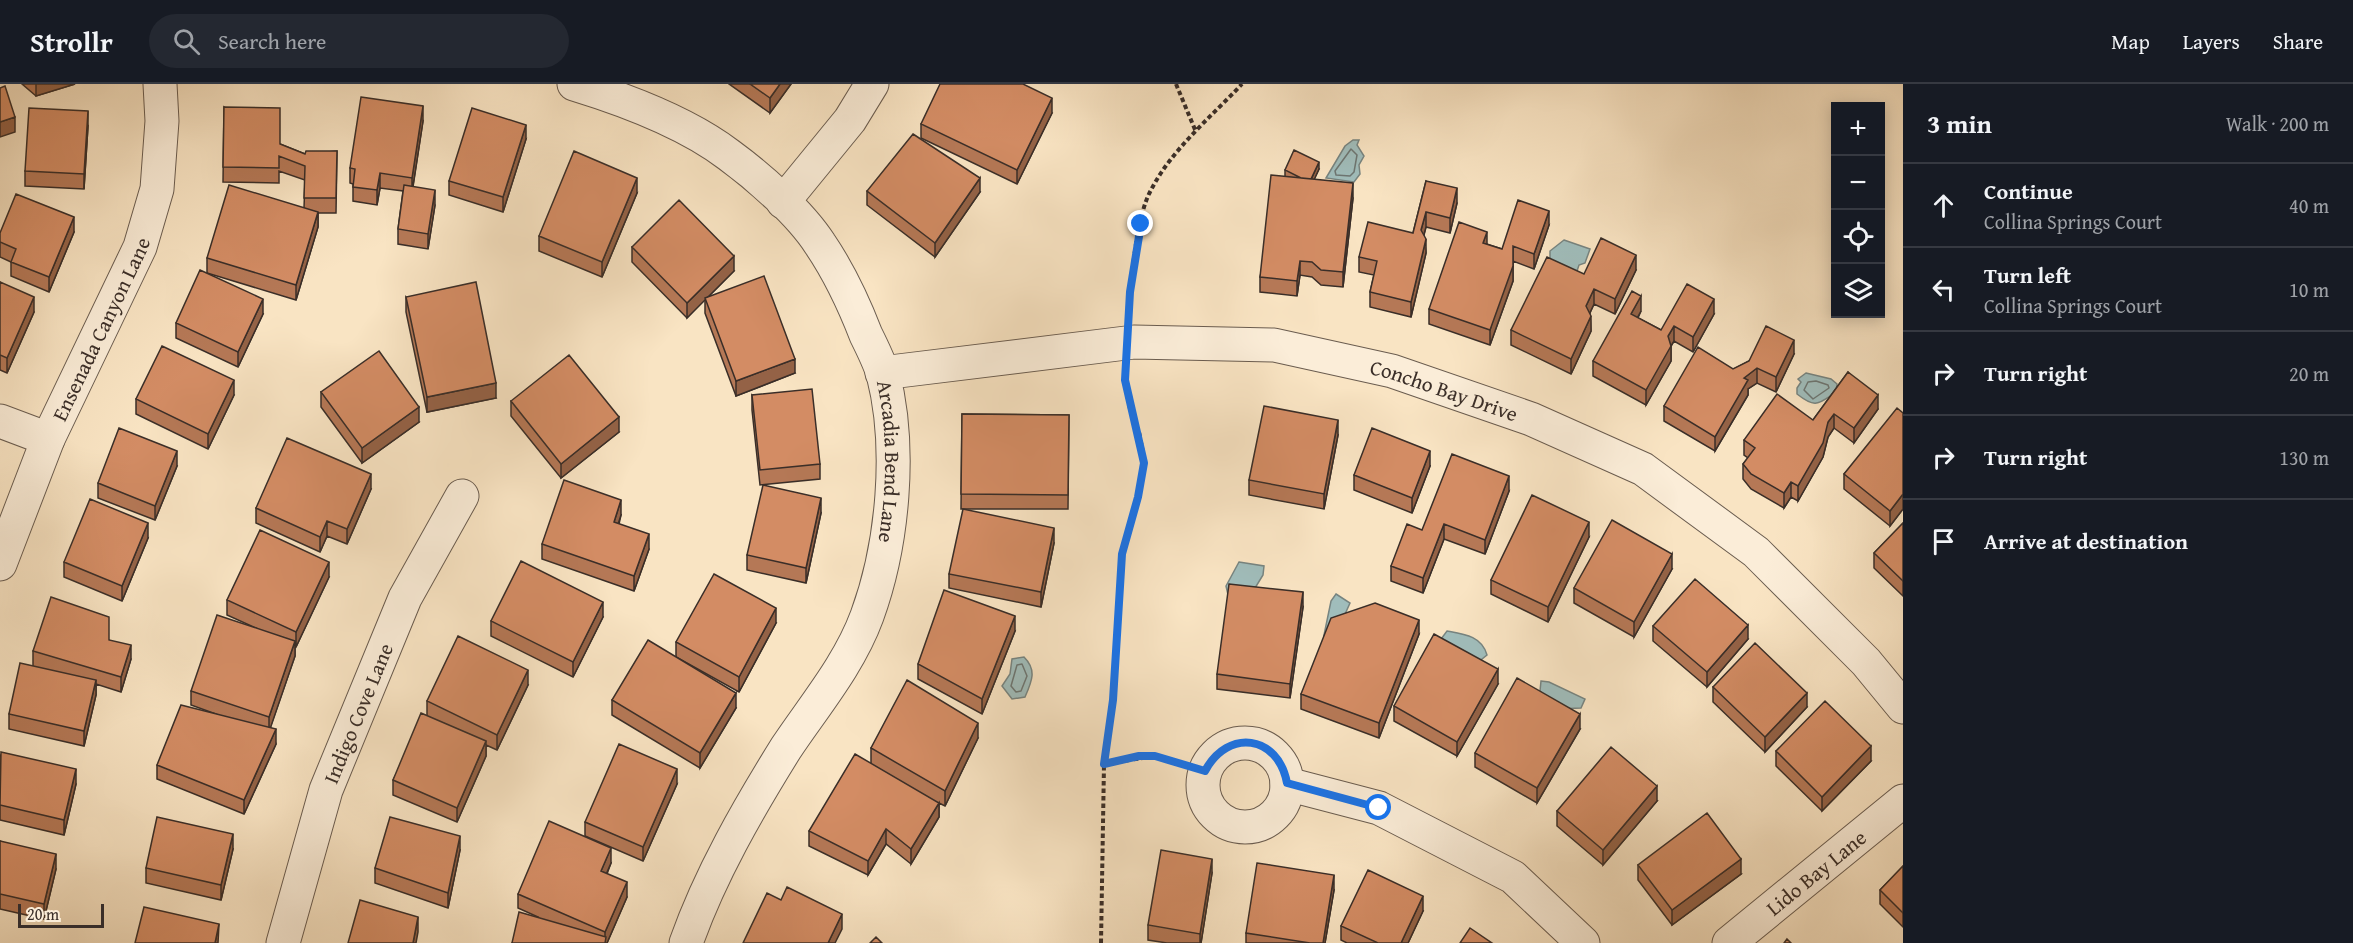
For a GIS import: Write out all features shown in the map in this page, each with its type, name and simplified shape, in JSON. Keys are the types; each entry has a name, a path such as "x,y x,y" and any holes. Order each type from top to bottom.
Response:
{"street":[{"name":"Ensenada Canyon Lane","path":"0,564 48,439 141,247 157,189 162,122 160,84"},
{"name":"Arcadia Bend Lane","path":"574,84 674,124 728,154 783,202 819,243 855,306 882,374 890,420 893,501 880,571 867,618 845,661 786,749 735,836 686,943"},
{"path":"783,202 850,120 872,84"},
{"name":"Concho Bay Drive","path":"882,374 1128,343 1274,345 1392,371 1531,419 1643,469 1756,552 1866,662 1903,707"},
{"path":"0,421 48,439"},
{"name":"Indigo Cove Lane","path":"283,943 326,790 405,598 462,496"},
{"path":"1237,743 1252,743 1266,747 1285,769 1286,797 1280,809 1270,819 1252,826 1232,825 1211,810 1205,798 1205,771 1212,758 1223,749 1237,743"},
{"path":"1287,783 1379,808 1513,877 1583,943"},
{"name":"Lido Bay Lane","path":"1729,943 1903,801"}],"path":[{"path":"1176,84 1196,132"},
{"path":"1101,943 1104,764 1113,700 1122,554 1138,497 1144,463 1125,380 1130,292 1141,224 1150,191 1168,163 1242,84"},
{"path":"1104,764 1139,756 1155,756 1205,771"}],"water":[{"path":"1353,140 1359,140 1357,145 1364,156 1359,165 1360,174 1354,182 1326,178 1345,146"},
{"path":"1564,240 1590,249 1585,263 1579,265 1576,274 1550,265 1550,251"},
{"path":"1806,373 1831,379 1837,384 1836,392 1817,403 1803,399 1797,394 1797,388 1801,382 1798,379"},
{"path":"1239,562 1264,566 1263,575 1252,593 1229,599 1226,586"},
{"path":"1336,594 1350,603 1341,623 1324,635 1331,601"},
{"path":"1447,631 1477,640 1487,655 1477,663 1441,639"},
{"path":"1024,657 1031,666 1031,681 1025,697 1012,699 1002,686 1010,674 1012,659"},
{"path":"1541,681 1549,682 1585,699 1581,708 1556,709 1540,691"}],"building":[{"path":"750,84 780,84 770,98"},
{"path":"940,84 1023,84 1052,98 1017,170 921,124"},
{"path":"5,86 15,117 0,122 0,88"},
{"path":"361,97 423,106 412,178 380,173 377,190 353,187 355,169 350,168"},
{"path":"224,107 280,108 280,144 305,154 306,151 337,151 336,198 304,198 305,166 279,156 279,168 223,167"},
{"path":"29,108 88,111 84,174 25,171"},
{"path":"472,108 526,125 503,197 449,181"},
{"path":"913,134 980,178 935,243 867,191"},
{"path":"1294,150 1319,162 1311,179 1301,178 1285,170"},
{"path":"574,151 637,178 602,262 539,236"},
{"path":"1271,175 1353,183 1343,272 1321,270 1312,262 1300,261 1297,281 1260,277"},
{"path":"1426,181 1457,188 1450,218 1426,212 1421,230 1426,239 1411,302 1370,292 1377,261 1359,257 1368,222 1413,233"},
{"path":"229,185 318,212 296,285 207,258"},
{"path":"404,185 435,190 428,234 398,229"},
{"path":"16,194 74,217 49,277 11,262 16,249 0,242 0,233"},
{"path":"679,200 734,256 687,303 632,247"},
{"path":"1518,200 1549,211 1534,254 1513,246 1513,266 1490,330 1429,309 1459,222 1487,232 1483,243 1502,249"},
{"path":"1601,238 1636,255 1615,299 1594,289 1586,306 1591,316 1571,359 1511,330 1547,257 1584,274"},
{"path":"200,270 263,299 238,352 176,323"},
{"path":"764,276 795,359 736,381 705,298"},
{"path":"0,282 34,297 7,358 0,355"},
{"path":"476,282 496,383 427,397 406,297"},
{"path":"1687,284 1714,299 1693,337 1674,326 1668,336 1671,346 1646,390 1593,361 1632,291 1641,296 1631,314 1661,330"},
{"path":"1766,326 1794,340 1776,377 1757,368 1744,378 1748,380 1715,437 1664,406 1698,347 1733,369 1749,361"},
{"path":"162,346 234,380 208,434 136,399"},
{"path":"379,351 419,407 362,448 321,392"},
{"path":"569,355 619,417 561,464 511,401"},
{"path":"1848,372 1878,395 1854,428 1834,414 1828,422 1823,443 1798,486 1791,482 1784,493 1751,474 1743,464 1755,448 1744,440 1777,394 1813,420"},
{"path":"812,389 820,464 760,470 752,395"},
{"path":"1264,406 1338,420 1324,494 1249,480"},
{"path":"1897,408 1903,413 1903,494 1890,511 1844,474"},
{"path":"962,414 1069,415 1068,495 961,494"},
{"path":"119,428 177,451 155,506 98,483"},
{"path":"1372,428 1430,451 1412,498 1354,475"},
{"path":"287,438 371,474 347,529 327,521 320,537 256,508"},
{"path":"1452,454 1509,476 1485,540 1444,524 1423,578 1391,566 1407,524 1422,530"},
{"path":"564,480 621,500 614,522 649,534 634,576 542,544"},
{"path":"763,485 821,498 806,568 747,555"},
{"path":"1532,495 1589,522 1548,607 1491,580"},
{"path":"90,499 148,523 122,586 64,562"},
{"path":"963,509 1054,528 1041,592 949,574"},
{"path":"1612,520 1672,554 1634,622 1574,588"},
{"path":"1903,523 1903,581 1874,553"},
{"path":"260,530 329,562 296,632 227,600"},
{"path":"521,561 603,602 573,662 491,621"},
{"path":"714,574 776,608 739,677 676,642"},
{"path":"1695,579 1748,625 1707,672 1653,626"},
{"path":"1229,584 1303,592 1290,684 1217,674"},
{"path":"944,590 1015,616 982,699 918,664"},
{"path":"51,597 109,617 109,640 131,645 121,677 33,651"},
{"path":"1375,603 1419,620 1379,723 1301,694 1331,618"},
{"path":"217,615 295,641 269,717 191,691"},
{"path":"1434,634 1498,669 1457,742 1394,706"},
{"path":"458,636 528,670 497,735 427,701"},
{"path":"648,640 736,693 700,753 612,700"},
{"path":"1755,643 1807,693 1765,737 1713,687"},
{"path":"20,663 96,680 84,731 9,714"},
{"path":"1517,678 1580,714 1537,788 1475,753"},
{"path":"907,680 978,723 945,791 871,748"},
{"path":"1825,701 1871,746 1822,797 1776,751"},
{"path":"181,705 276,729 244,800 157,765"},
{"path":"421,713 486,741 457,808 393,780"},
{"path":"619,744 677,769 643,847 585,822"},
{"path":"1611,747 1657,786 1603,850 1557,811"},
{"path":"1,752 76,769 64,820 0,805"},
{"path":"855,754 939,803 911,849 886,829 868,861 809,831"},
{"path":"1707,813 1741,859 1672,910 1638,865"},
{"path":"157,817 233,834 221,885 146,868"},
{"path":"390,817 460,836 448,893 375,868"},
{"path":"549,821 611,848 601,871 627,882 605,932 518,894"},
{"path":"0,841 56,854 44,904 0,894"},
{"path":"1161,850 1212,859 1200,934 1148,925"},
{"path":"1257,863 1334,875 1323,943 1246,933"},
{"path":"1903,866 1903,913 1880,890"},
{"path":"1368,870 1423,896 1401,943 1378,943 1341,926"},
{"path":"787,887 842,914 828,943 743,943 767,893 781,900"},
{"path":"360,900 418,917 413,943 348,943"},
{"path":"144,907 219,924 215,943 135,943"},
{"path":"519,912 606,937 605,943 512,943"},
{"path":"1470,928 1492,943 1460,943"},
{"path":"876,937 882,943 870,943"}],"route":[{"path":"1141,224 1130,292 1125,380 1130,409 1139,432 1144,463 1138,497 1122,554 1113,700 1104,764 1139,756 1155,756 1205,771 1212,758 1223,749 1237,743 1252,743 1266,747 1277,757 1285,769 1287,783 1379,808"}]}
